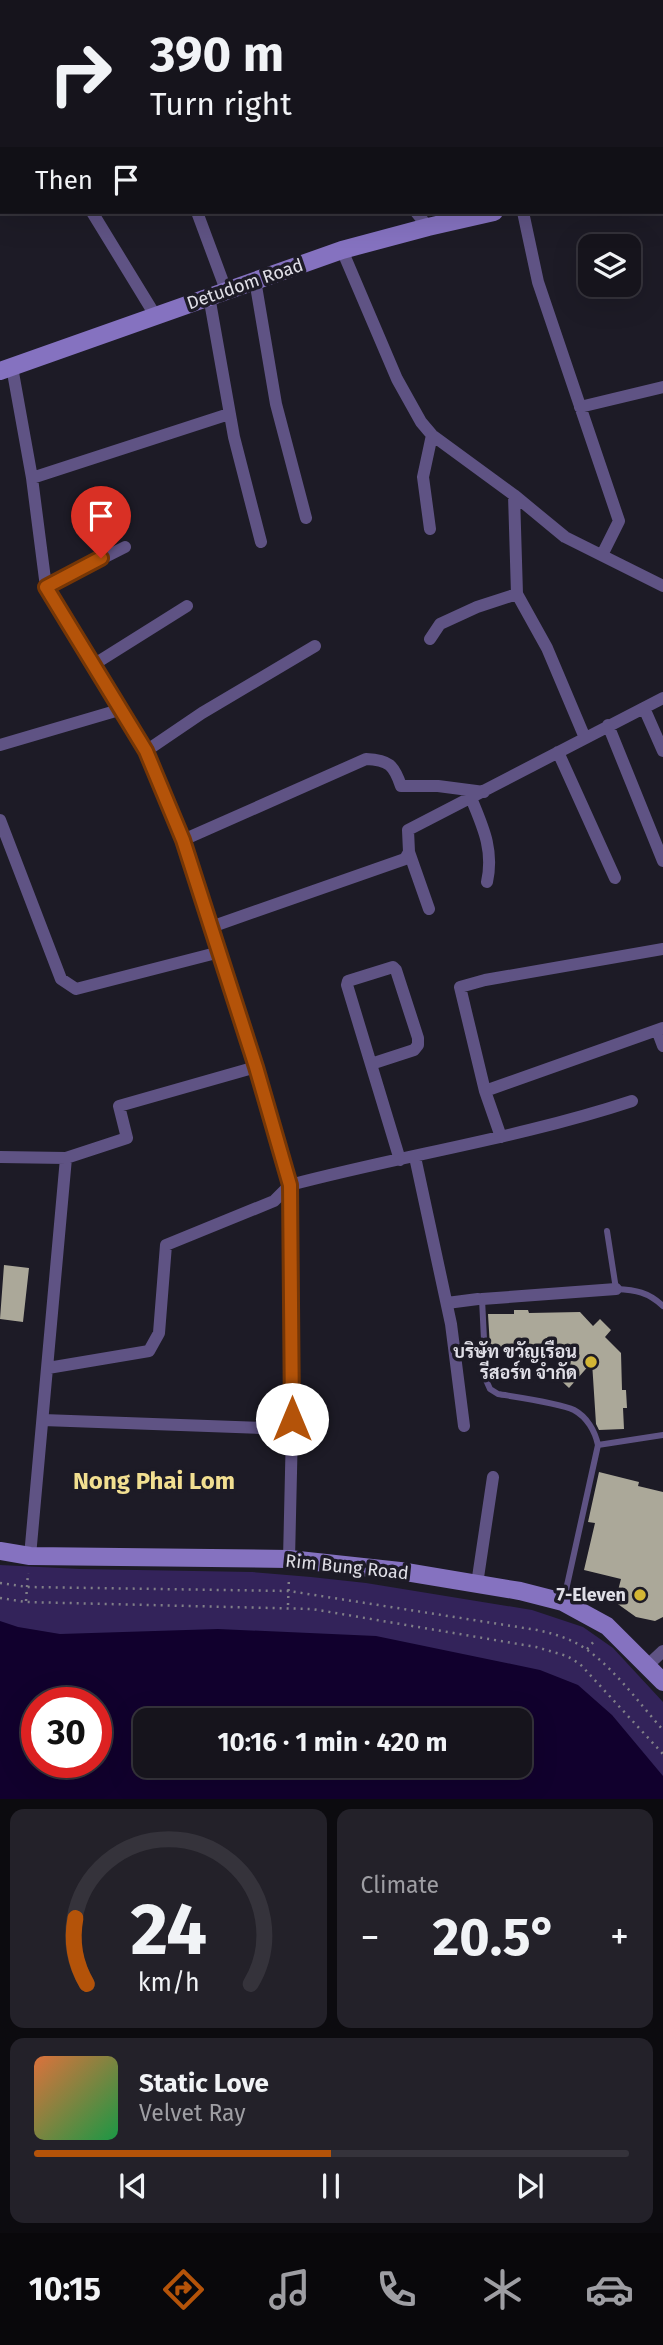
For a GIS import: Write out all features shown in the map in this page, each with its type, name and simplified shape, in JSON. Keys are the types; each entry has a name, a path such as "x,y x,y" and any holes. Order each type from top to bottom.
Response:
{"main road":[{"name":"Detudom Road","path":"6,369 342,250 485,214"},
{"name":"Rim Bung Road","path":"0,1550 30,1556 289,1559 400,1571 520,1591 579,1608 607,1626 663,1682"}],"street":[{"path":"93,214 155,315"},
{"path":"198,214 218,293 229,414 261,542"},
{"path":"418,214 428,227"},
{"path":"523,214 538,282 619,521 602,555"},
{"path":"342,250 397,379 421,422 432,435 514,495 565,537 663,586"},
{"path":"255,280 276,404 306,518"},
{"path":"6,369 32,478 46,587 146,751 183,840 256,1067 290,1185 292,1429 289,1559"},
{"path":"580,407 663,387"},
{"path":"32,478 229,414"},
{"path":"430,529 423,477 432,435"},
{"path":"514,495 517,594 547,648 585,737"},
{"path":"46,587 125,547"},
{"path":"430,639 440,624 477,607 517,594"},
{"path":"93,665 187,606"},
{"path":"146,751 202,713 315,646"},
{"path":"429,909 409,852 408,830 663,698"},
{"path":"644,708 663,751"},
{"path":"0,745 119,710"},
{"path":"608,726 663,861"},
{"path":"558,752 615,878"},
{"path":"183,840 366,759 381,759 395,768 401,786 438,786 484,792"},
{"path":"471,798 488,841 490,867 487,882"},
{"path":"0,820 61,979 76,989 220,952"},
{"path":"211,927 405,859 409,852"},
{"path":"501,1137 485,1091 460,987 485,980 663,949"},
{"path":"371,1064 414,1050 418,1045 411,1016 393,967 348,981 347,985 400,1160"},
{"path":"485,1091 660,1029 663,1046"},
{"path":"0,1157 66,1158 127,1138 120,1106 256,1067"},
{"path":"48,1368 149,1351 159,1334 166,1245 274,1201 290,1185 501,1137 632,1101"},
{"path":"415,1157 447,1303 464,1426"},
{"path":"30,1556 66,1158"},
{"path":"447,1303 616,1289"},
{"path":"43,1420 292,1429"},
{"path":"477,1584 493,1476"},
{"path":"648,1665 663,1651"}],"lane":[{"path":"607,1231 616,1289 640,1291 663,1306"},
{"path":"480,1299 486,1380 490,1389 498,1394 573,1409 586,1419 596,1434 598,1445 563,1602"},
{"path":"598,1445 663,1435"}],"path":[{"path":"0,1583 27,1587 289,1591 557,1635 574,1642 597,1658 663,1730"},
{"path":"26,1602 27,1587"},
{"path":"288,1607 289,1591"},
{"path":"0,1598 26,1602 312,1609 536,1647 567,1656 580,1664 663,1754"}],"shaded area":[{"path":"0,1565 252,1572 311,1577 366,1583 532,1610 583,1627 613,1648 663,1702 663,1799 0,1799"},
{"path":"0,1621 60,1634 218,1629 376,1636 540,1670 578,1685 612,1715 663,1776 663,1799 0,1799"}],"building":[{"path":"4,1265 29,1268 23,1322 0,1319"},
{"name":"บริษัท ขวัญเรือน รีสอร์ท จำกัด","path":"514,1310 528,1310 529,1313 580,1312 593,1326 600,1319 611,1330 605,1337 621,1353 622,1390 626,1390 624,1429 599,1430 596,1424 592,1362 569,1388 552,1372 576,1346 490,1347 488,1314 514,1314"},
{"path":"599,1472 639,1482 638,1486 663,1492 663,1617 655,1621 636,1617 615,1602 621,1579 584,1570 595,1523 588,1522"}],"place":[{"name":"บริษัท ขวัญเรือน รีสอร์ท จำกัด","path":"591,1362"},
{"name":"7-Eleven","path":"640,1595"}],"district":[{"name":"Nong Phai Lom","path":"154,1481"}],"route":[{"path":"101,558 46,587 146,751 183,840 256,1067 290,1185 292,1419"}]}
